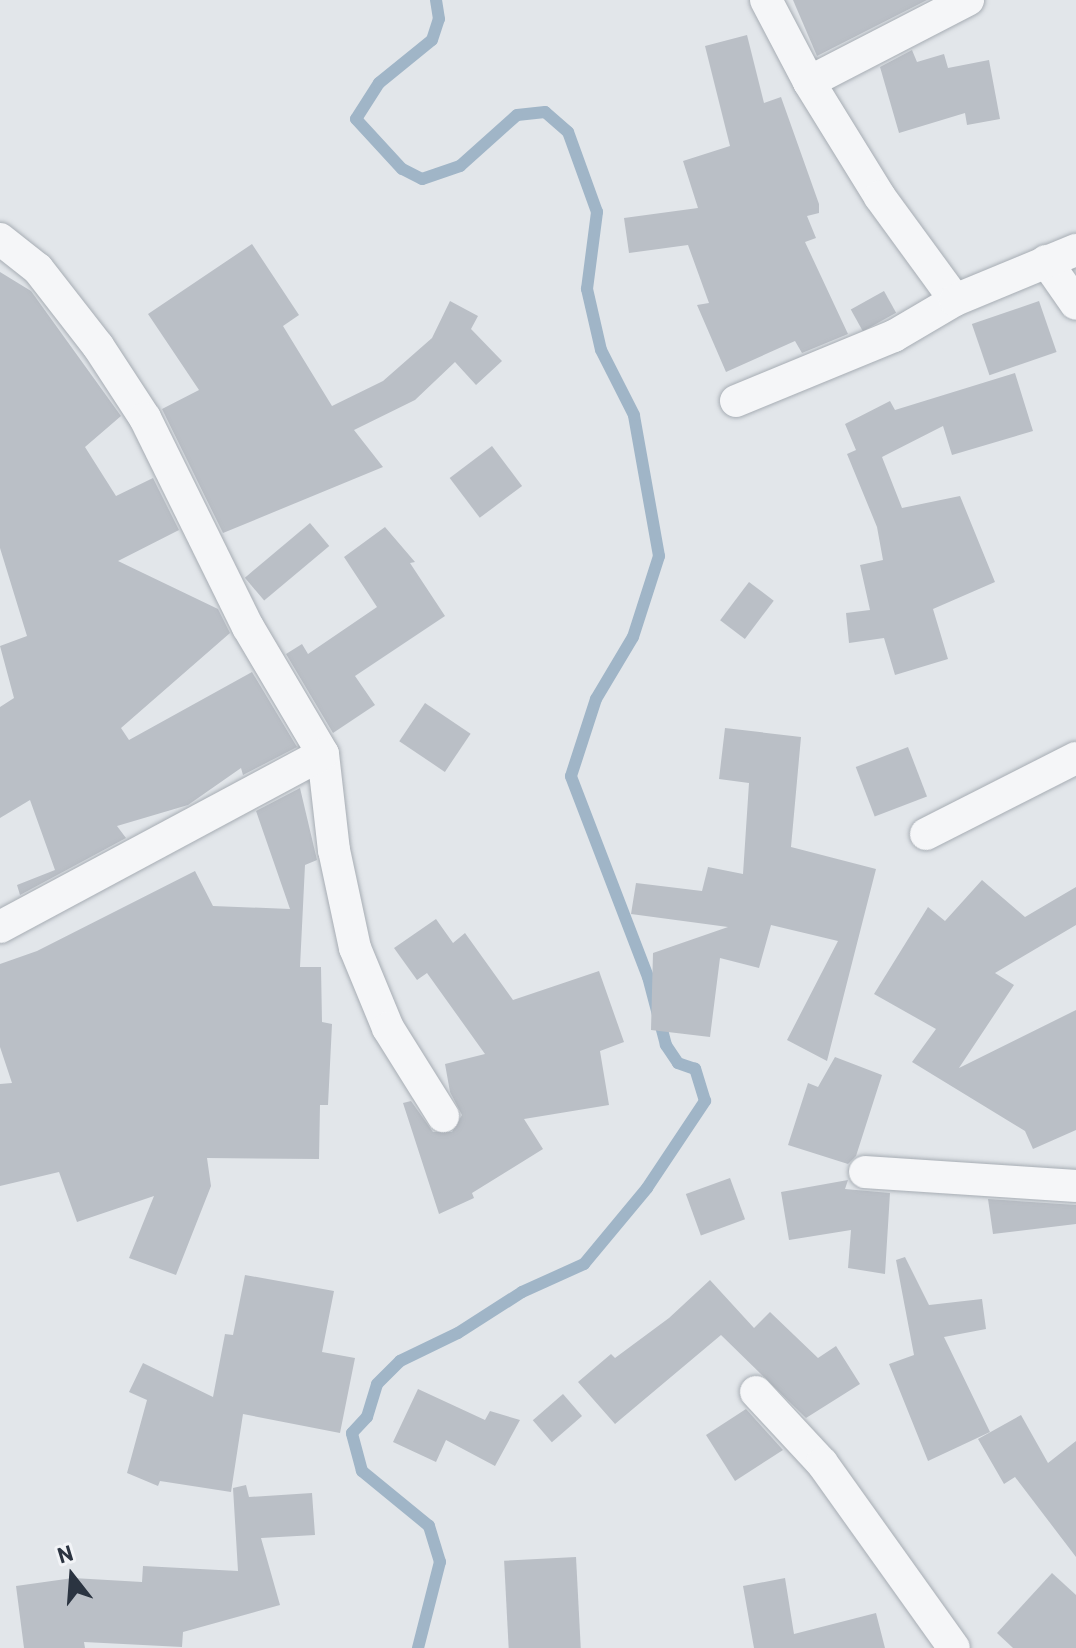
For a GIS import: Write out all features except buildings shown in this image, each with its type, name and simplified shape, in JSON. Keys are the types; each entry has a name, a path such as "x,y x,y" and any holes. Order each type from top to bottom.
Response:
{"street":[{"path":"766,0 809,82 880,197 955,300"},
{"path":"809,82 968,0"},
{"path":"0,239 38,269 98,346 145,418 248,627 323,754 334,850 355,948 388,1028 443,1116"},
{"path":"736,401 894,336 955,300 1076,250"},
{"path":"1046,261 1076,304"},
{"path":"0,927 323,754"},
{"path":"926,834 1076,758"},
{"path":"865,1172 1076,1186"},
{"path":"756,1392 831,1475 954,1648"}],"waterway":[{"path":"418,1648 440,1562 429,1526 362,1471 352,1433 367,1417 377,1384 400,1361 458,1333 522,1292 584,1264 647,1188 705,1101 695,1069 678,1063 666,1045 648,977 571,776 596,699 633,637 659,556 634,415 601,350 587,289 597,212 568,132 545,112 517,115 460,166 422,179 402,169 356,119 379,83 432,40 439,19 436,0"}]}
